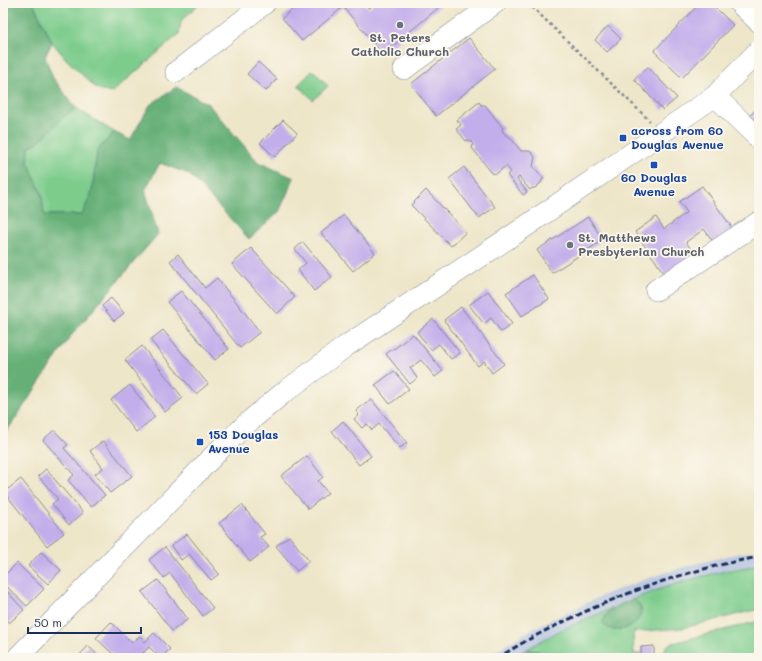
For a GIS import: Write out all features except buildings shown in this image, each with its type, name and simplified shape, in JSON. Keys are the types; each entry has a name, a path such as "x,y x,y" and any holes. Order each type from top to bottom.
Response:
{"street":[{"path":"176,72 265,3"},
{"path":"404,69 495,3"},
{"path":"739,3 759,22"},
{"path":"17,658 226,443 282,394 346,346 516,233 715,96 759,50"},
{"path":"715,96 759,139"},
{"path":"656,290 759,222"}],"path":[{"path":"528,3 649,119 659,135"}],"shaded area":[{"path":"759,550 759,565 735,568 653,592 559,631 512,658 484,658 535,627 608,593 687,566"}],"green space":[{"path":"3,3 33,3 52,42 45,57 53,78 76,108 64,117 41,140 29,147 28,162 42,195 44,215 82,215 92,192 97,151 114,132 130,140 150,105 176,87 208,104 258,162 294,178 279,212 249,239 189,174 160,163 145,190 158,234 70,337 3,437"},
{"path":"33,3 200,3 181,21 179,34 110,93 96,88 66,59 52,42"},
{"path":"313,70 328,86 313,100 298,85"},
{"path":"76,108 114,132 97,151 92,192 82,215 44,215 42,195 28,162 29,147 41,140 64,117"},
{"path":"759,565 759,609 683,628 633,632 634,654 641,654 641,658 550,658 540,652 527,649 559,631 612,608 607,613 642,610 640,605 634,599 649,593 711,574"},
{"path":"634,599 640,606 641,613 633,625 618,630 610,629 603,624 604,619 610,610"},
{"path":"759,621 759,658 664,658 665,648 669,644"},
{"path":"527,649 540,652 550,658 512,658"}],"railway":[{"path":"497,658 552,627 611,600 674,578 716,566 759,557"}],"place":[{"name":"St. Peters Catholic Church","path":"400,25"},
{"name":"across from 60 Douglas Avenue","path":"623,138"},
{"name":"60 Douglas Avenue","path":"654,165"},
{"name":"St. Matthews Presbyterian Church","path":"570,245"},
{"name":"153 Douglas Avenue","path":"200,442"}]}
